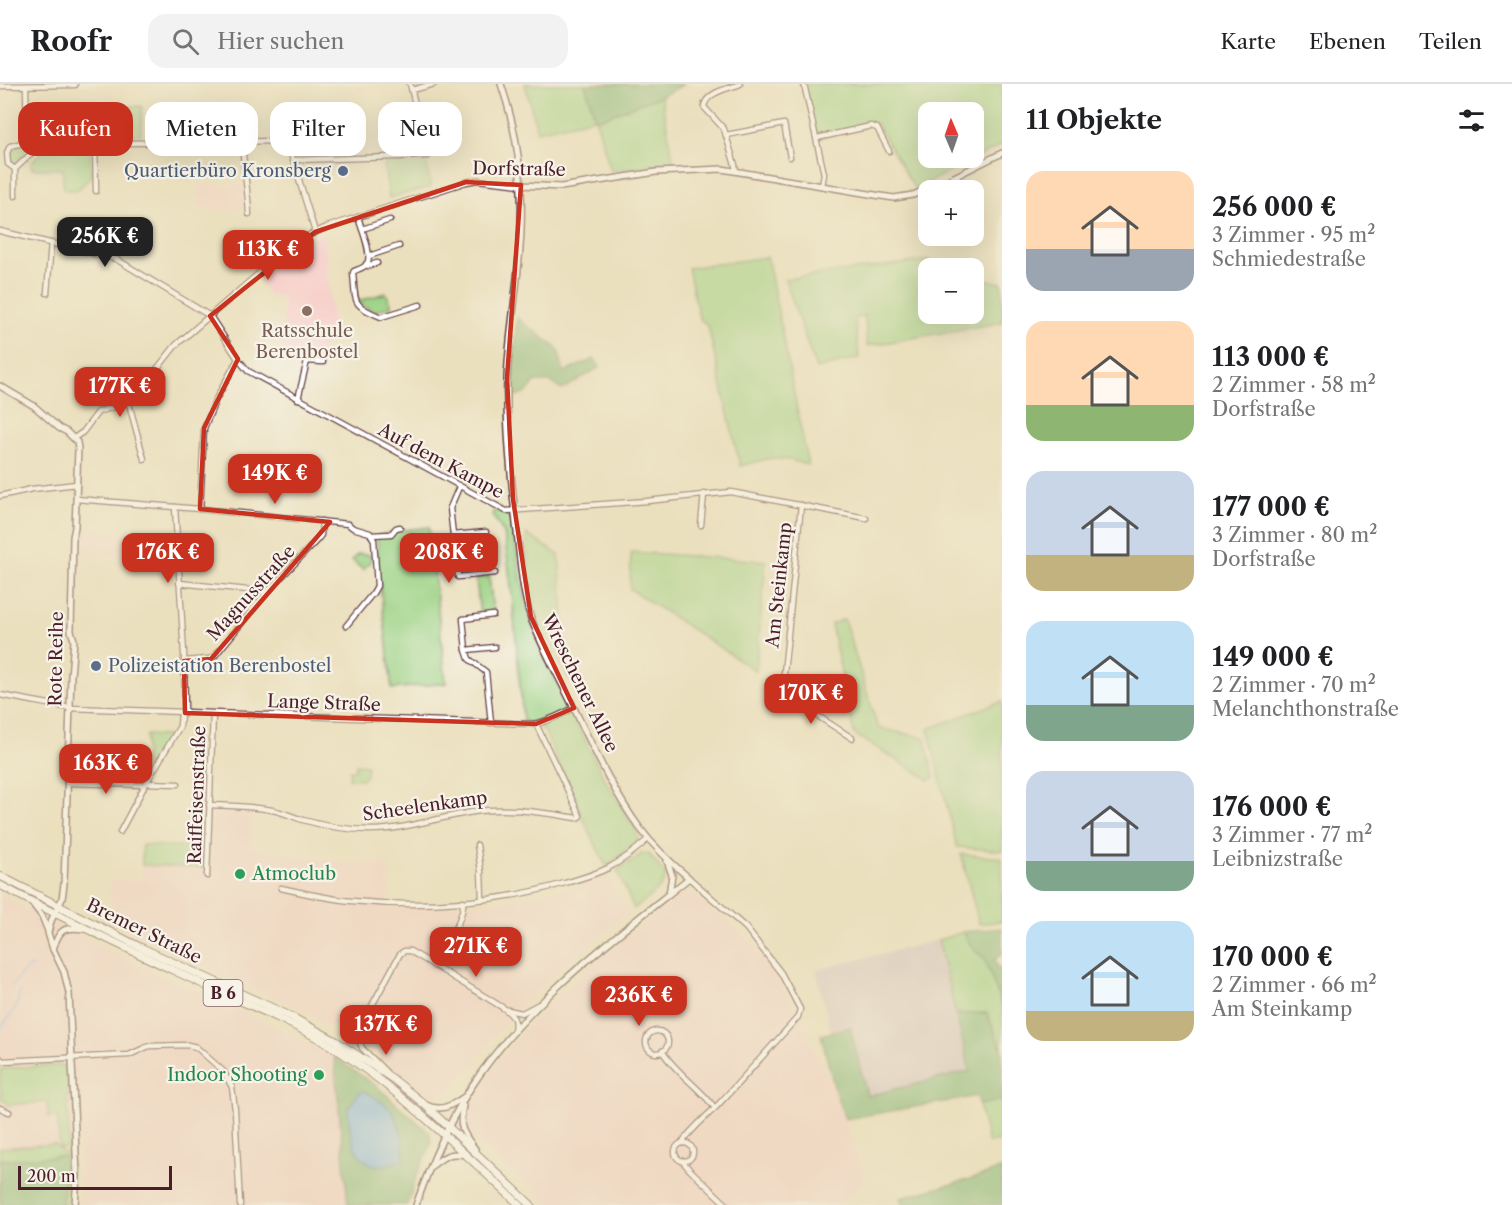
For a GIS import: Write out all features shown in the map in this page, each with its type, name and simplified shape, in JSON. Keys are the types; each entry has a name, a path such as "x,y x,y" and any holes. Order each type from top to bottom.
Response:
{"main road":[{"name":"Bremer Straße","path":"0,876 140,947 290,1016 336,1041 393,1079 424,1104 531,1205"},
{"name":"Bremer Straße","path":"0,885 86,930 287,1022 334,1048 385,1084 520,1205"}],"street":[{"path":"294,160 428,156 410,84"},
{"path":"412,90 434,84"},
{"name":"Wreschener Allee","path":"501,84 515,131 521,185 521,231 507,378 507,424 515,512 524,584 531,617 574,708 626,808 648,839 689,878"},
{"path":"736,171 724,129 704,107 704,103 710,96 740,84"},
{"path":"804,84 824,174 822,186"},
{"path":"0,86 75,85"},
{"path":"26,86 26,102"},
{"path":"726,135 784,124 790,157"},
{"path":"816,138 871,126 878,128 889,151"},
{"path":"258,141 280,141 289,147 315,232"},
{"path":"15,169 8,164 7,153 10,146 18,144"},
{"name":"Dorfstraße","path":"74,438 88,426 98,412 116,407 128,400 176,345 287,249 315,232 466,182 477,180 561,187 667,171 712,169 736,171 881,196 904,197 930,188 1002,153"},
{"path":"15,196 15,169 29,156"},
{"path":"95,156 96,191"},
{"path":"243,156 249,214"},
{"path":"358,217 369,256 366,264 353,273 356,299 360,308 381,317 420,305"},
{"path":"362,229 390,220"},
{"path":"0,231 116,259 210,316"},
{"path":"47,293 51,243"},
{"path":"369,256 399,246"},
{"path":"366,264 368,266 377,263"},
{"name":"Auf dem Kampe","path":"210,316 248,371 506,512 737,492 866,518"},
{"path":"200,509 204,428 216,399 238,359"},
{"path":"298,399 307,361 323,362"},
{"path":"0,386 34,406 74,438"},
{"path":"128,400 144,459"},
{"name":"Rote Reihe","path":"48,933 64,894 74,640 71,631 72,550 78,449 74,438"},
{"path":"0,496 32,489 77,484"},
{"path":"459,487 450,508 458,577 495,573"},
{"path":"701,525 704,494"},
{"path":"76,499 322,521 348,524 353,528 367,531 374,540 377,586 346,626"},
{"name":"Am Steinkamp","path":"801,505 782,693 852,738"},
{"path":"120,832 180,726 183,713 184,661 175,507"},
{"name":"Magnusstraße","path":"184,661 213,658 267,592 321,535 322,521"},
{"path":"371,535 390,534 400,527"},
{"path":"453,535 486,532"},
{"path":"179,583 267,592"},
{"path":"491,723 486,672 469,659 463,619 493,615"},
{"path":"466,650 495,647"},
{"name":"Lange Straße","path":"0,695 70,708 491,723 536,724 574,708"},
{"name":"Raiffeisenstraße","path":"207,876 213,714"},
{"name":"Scheelenkamp","path":"209,805 250,807 275,811 312,822 369,830 489,810 520,810 578,818 580,816 536,724"},
{"path":"67,783 178,784"},
{"path":"280,888 359,902 409,903 482,899 542,889 590,876 622,860 648,839"},
{"path":"477,845 482,899"},
{"path":"667,859 672,874 669,894"},
{"path":"416,1205 444,1135 465,1096 514,1032 569,975 689,878 746,928 780,973 800,1009 792,1025 674,1151 677,1158 728,1205"},
{"path":"30,901 42,916 68,986 77,1176 75,1205"},
{"path":"434,966 459,921 463,911 463,901"},
{"path":"53,949 57,936 62,930 75,928 86,930"},
{"path":"393,1079 363,1048 358,1037 362,1024 400,954 404,951 410,951 506,1009 522,1013 541,1002"},
{"path":"506,1009 516,1021 514,1032"},
{"path":"658,1030 665,1034 668,1042 666,1049 662,1051 655,1053 649,1050 645,1040 649,1033 658,1030"},
{"path":"1,1061 129,1055 149,1046 188,1045 196,1047 226,1074 232,1087 236,1110 240,1205"},
{"path":"662,1051 668,1061 707,1097 715,1108"},
{"path":"424,1104 435,1108 445,1108 452,1106 465,1096"},
{"path":"465,1096 460,1118 461,1125 482,1158"},
{"path":"0,1108 9,1112"},
{"path":"682,1161 692,1156 693,1150 690,1145 693,1130"},
{"path":"682,1143 690,1145"},
{"path":"432,1166 447,1154 467,1156"},
{"path":"689,1159 693,1172"}],"highlighted area":[{"path":"466,182 521,185 507,378 513,499 531,617 574,708 536,724 185,713 184,661 211,659 330,522 200,509 204,428 238,359 210,316 315,232"}],"shaded area":[{"path":"198,184 244,185 244,204 238,211 199,209"},
{"name":"Ratsschule Berenbostel","path":"323,234 333,327 324,337 323,359 283,356 283,296 269,296 260,279 306,243"},
{"path":"81,529 138,534 138,556 80,554"},
{"path":"217,808 252,810 251,847 348,863 389,863 389,907 496,902 558,890 607,874 627,915 557,971 497,1033 448,1094 436,1097 394,1070 374,1051 298,1008 106,920 111,912 109,879 140,880 142,865 210,867 212,811"},
{"path":"681,893 692,893 740,931 779,978 796,1010 836,1094 865,1180 840,1205 549,1205 473,1137 466,1126 467,1108 490,1069 536,1017 605,953"},
{"path":"0,895 334,1057 348,1205 79,1205 78,1142 0,1148"},
{"path":"938,940 970,1071 867,1096 850,1028 831,1032 816,970"}],"green space":[{"path":"525,84 585,84 595,118 537,131"},
{"path":"585,84 685,84 661,96 596,120"},
{"path":"804,84 1002,84 1002,145 984,154 984,102 918,102 918,168 957,168 933,180 918,180 918,187 915,189 876,123 817,138"},
{"path":"661,96 674,163 611,171 596,120"},
{"path":"133,106 142,106 141,134 133,134"},
{"path":"18,146 18,156 23,156 15,164 10,155"},
{"path":"38,156 90,156 91,176 78,190 63,190 63,169 32,169 31,163"},
{"path":"426,162 431,187 389,198 384,164"},
{"path":"767,257 808,465 771,458 740,466 708,326 699,318 688,268"},
{"path":"918,261 918,324 984,324 984,279 1002,283 1002,322 867,346 865,315 855,319 859,358 816,369 785,279"},
{"path":"386,293 392,306 374,311 363,306 359,301"},
{"path":"517,318 558,349 564,372 594,359 600,367 562,390 551,382 535,382 526,393 511,397"},
{"path":"494,511 501,511 511,518 530,621 547,663 604,778 637,832 638,840 634,846 606,866 544,730 523,721 512,594 504,533 492,514"},
{"path":"429,527 446,683 392,689 379,576 377,536"},
{"path":"526,534 559,555 569,681 541,629 531,593"},
{"path":"631,552 766,561 756,671 630,589"},
{"path":"358,554 370,555 371,561 363,570 352,560"},
{"path":"489,576 493,613 480,615 476,578"},
{"path":"844,619 878,728 925,738 934,777 930,780 854,734 831,624"},
{"path":"1002,701 1002,851 957,847 928,729"},
{"path":"146,735 168,736 148,768 145,769"},
{"path":"356,764 367,765 366,775 363,779 349,779 350,770 355,770"},
{"path":"142,845 203,847 202,868 142,865"},
{"path":"643,853 649,854 666,875 661,886 634,909 617,870"},
{"path":"961,854 1002,858 1002,921 979,924"},
{"path":"1002,928 1002,954 995,959 997,967 1002,970 1002,1006 985,959 973,949 963,932"},
{"path":"963,932 985,959 1002,1006 1002,1050 987,1013 956,1014 938,940"},
{"path":"987,1013 1002,1050 1002,1100 979,1105 978,1096 845,1119 821,1035 850,1027 867,1096 970,1071 956,1014"},
{"path":"334,1057 375,1085 430,1133 431,1144 407,1205 348,1205"},
{"path":"62,1065 67,1068 69,1148 60,1149 57,1116 48,1117 47,1102 9,1105 1,1098 0,1073 3,1068"},
{"path":"1002,1100 1002,1141 988,1143 979,1105"},
{"path":"55,1144 63,1153 71,1153 69,1205 62,1205 65,1156 0,1160 0,1148"},
{"path":"65,1156 62,1205 0,1205 0,1160"},
{"path":"1002,1168 1002,1205 903,1205 900,1198 982,1176"}],"water":[{"path":"364,1091 385,1104 395,1116 401,1134 404,1160 386,1165 375,1165 367,1162 356,1150 351,1134 348,1108 359,1093"}],"waterway":[{"path":"11,986 26,969 33,966"},
{"path":"0,1030 17,1005 20,991"}],"place":[{"name":"Quartierbüro Kronsberg","path":"343,171"},
{"name":"Ratsschule Berenbostel","path":"307,311"},
{"name":"Polizeistation Berenbostel","path":"96,666"},
{"name":"Atmoclub","path":"240,874"},
{"name":"Indoor Shooting","path":"319,1075"}]}
